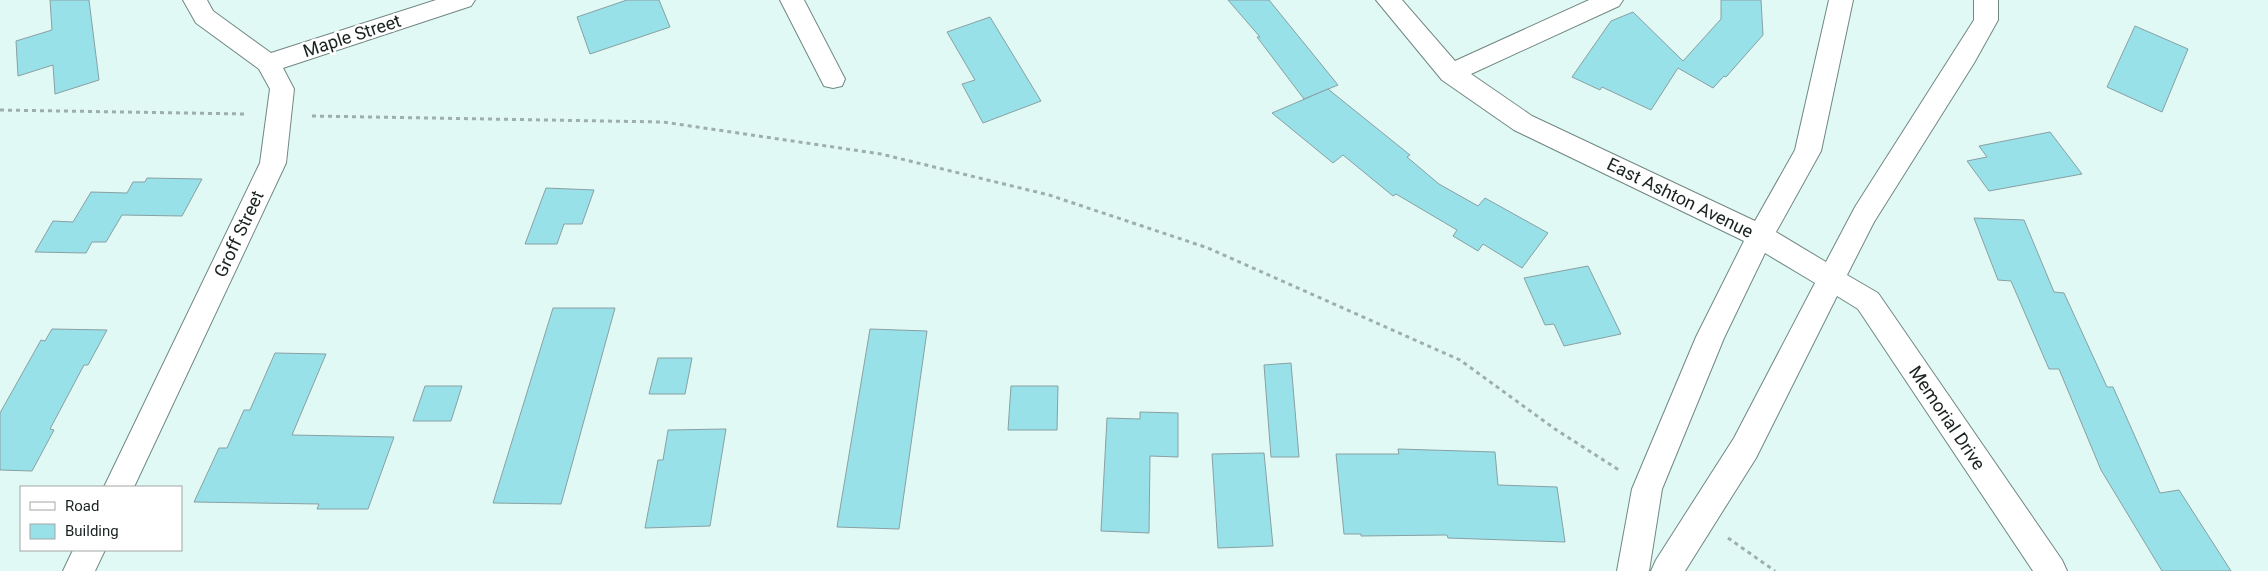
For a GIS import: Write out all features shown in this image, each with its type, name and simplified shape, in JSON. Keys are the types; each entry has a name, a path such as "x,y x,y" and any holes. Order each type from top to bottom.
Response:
{"street":[{"name":"Groff Street","path":"118,486 273,163 282,90 268,63 204,17 195,0"},
{"name":"Maple Street","path":"268,63 463,0"},
{"path":"792,0 833,79"},
{"name":"East Ashton Avenue","path":"1388,0 1451,73 1523,123 1760,236 1710,337 1647,489 1633,571"},
{"path":"1451,73 1611,0"},
{"path":"1760,236 1808,151 1841,0"},
{"path":"1667,571 1746,448 1864,215 1965,57 1986,20 1986,0"},
{"name":"Memorial Drive","path":"1760,236 1868,302 2051,571"},
{"path":"79,571 89,551"}],"path":[{"path":"0,110 663,122 881,154 1049,195 1208,248 1333,302 1460,360 1555,429 1647,489"},
{"path":"1701,518 1774,571"}],"building":[{"path":"50,0 89,0 99,80 55,94 53,65 18,76 16,41 52,30"},
{"path":"627,0 659,0 670,27 590,54 577,17"},
{"path":"1228,0 1269,0 1338,85 1304,99 1257,37 1260,37"},
{"path":"1721,0 1761,0 1763,35 1726,77 1724,76 1713,88 1678,68 1651,110 1602,87 1600,90 1572,77 1611,21 1633,12 1683,61 1721,19"},
{"path":"990,17 1041,101 983,123 962,84 975,80 947,32"},
{"path":"2135,26 2188,49 2162,112 2107,87"},
{"path":"1328,89 1410,155 1407,157 1439,184 1478,206 1485,198 1548,233 1522,268 1483,244 1478,251 1453,236 1457,230 1396,194 1393,196 1343,155 1333,163 1272,113"},
{"path":"2050,132 2082,174 1989,191 1967,161 1987,157 1979,146"},
{"path":"147,178 202,179 182,216 122,215 106,242 92,242 86,253 35,252 53,221 73,222 91,192 127,193 133,182 145,182"},
{"path":"546,188 594,190 582,224 564,224 557,244 525,244"},
{"path":"1974,218 2024,220 2054,292 2064,293 2107,387 2113,387 2160,493 2179,490 2231,571 2162,571 2101,470 2059,369 2049,369 2011,281 1998,280"},
{"path":"1588,266 1621,334 1564,346 1554,324 1545,325 1524,278"},
{"path":"553,308 615,308 561,504 493,503"},
{"path":"52,329 107,330 88,365 84,365 50,429 54,430 32,471 0,470 0,413 41,340 45,341"},
{"path":"870,329 927,331 899,529 837,527"},
{"path":"275,353 326,354 292,435 394,437 368,509 317,509 319,504 194,502 219,448 227,448 244,410 250,410"},
{"path":"658,358 692,358 685,394 649,394"},
{"path":"1291,363 1299,457 1271,457 1264,365"},
{"path":"425,386 462,386 451,421 413,421"},
{"path":"1011,386 1058,386 1057,430 1008,430"},
{"path":"1140,412 1178,413 1178,457 1150,456 1149,533 1101,531 1107,418 1140,419"},
{"path":"726,429 710,526 645,528 658,460 663,460 668,430"},
{"path":"1398,449 1495,452 1498,485 1557,487 1565,542 1448,538 1447,535 1361,536 1361,534 1344,534 1336,454 1399,454"},
{"path":"1264,453 1273,546 1218,548 1212,454"}]}
